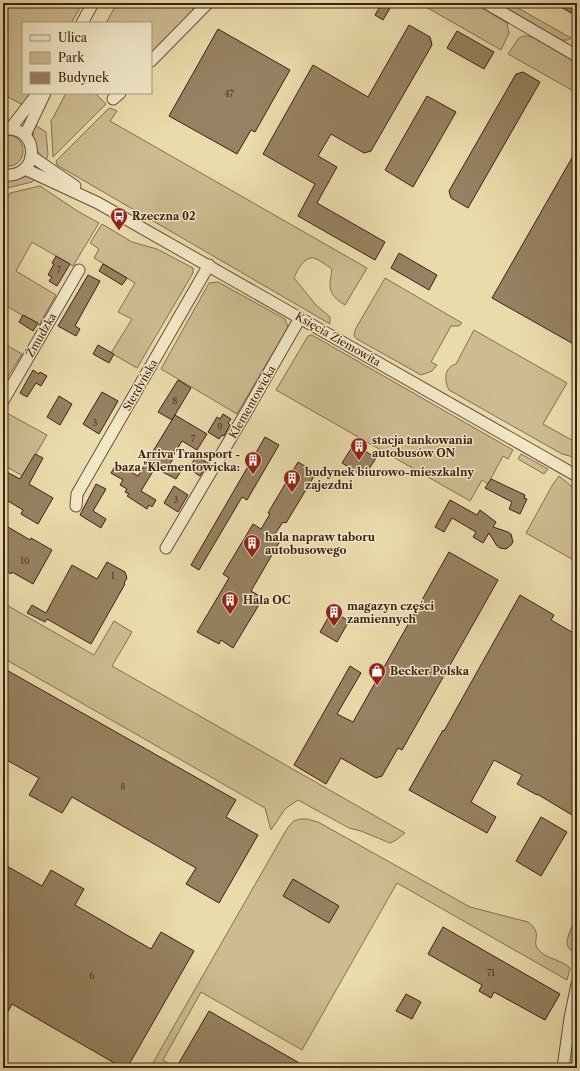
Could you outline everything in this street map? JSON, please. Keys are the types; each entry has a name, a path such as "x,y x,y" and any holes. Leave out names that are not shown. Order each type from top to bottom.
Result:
{"street":[{"path":"83,22 93,3"},
{"path":"152,60 208,3"},
{"path":"486,3 577,56"},
{"path":"6,129 37,94"},
{"path":"25,135 45,94"},
{"path":"3,175 11,176 25,169 31,156 31,146 25,135 18,131 6,129"},
{"name":"Księcia Ziemowita","path":"31,156 98,203"},
{"name":"Księcia Ziemowita","path":"25,169 98,203 577,476"},
{"name":"Sterdyńska","path":"76,506 77,494 209,265"},
{"name":"Żmudzka","path":"3,400 79,270"},
{"name":"Klementowicka","path":"166,548 300,318"},
{"path":"563,1068 577,985"}],"green space":[{"path":"3,3 83,3 72,22 22,22 22,94 29,94 23,105 8,97 3,99"},
{"path":"117,3 194,3 193,12 152,54 152,22 107,22"},
{"path":"419,3 474,3 507,23 509,33 501,50"},
{"path":"498,3 509,3 571,38 568,40 561,40"},
{"path":"523,36 534,38 577,63 577,93 508,54 518,39"},
{"path":"65,94 98,94 106,104 53,157 51,120"},
{"path":"110,108 117,111 110,121 367,268 345,305 332,294 330,281 332,269 314,258 305,261 299,268 294,278 316,305 330,317 330,324 57,165 56,161"},
{"path":"35,125 46,132 48,154 46,161 39,154 35,145 33,135"},
{"path":"3,136 11,136 17,139 23,150 22,157 12,166 3,166"},
{"path":"27,176 35,179 32,182 3,189 3,185 9,180"},
{"path":"40,186 79,212 99,223 73,266 32,242 16,271 56,295 39,325 3,304 3,205 10,193"},
{"path":"102,224 132,242 157,249 193,268 193,273 137,368 111,353 132,319 118,312 135,283 94,258 99,249 90,243"},
{"path":"385,278 462,323 459,326 451,326 431,362 437,365 432,371 421,375 354,336 355,330"},
{"path":"218,282 285,319 288,327 237,414 161,369 209,283"},
{"path":"474,330 567,383 543,424 577,443 577,458 562,454 449,390 446,383 447,371 456,364"},
{"path":"312,335 513,450 508,459 503,456 488,484 482,480 470,501 276,390 308,336"},
{"path":"3,343 22,354 3,384"},
{"path":"5,412 47,435 23,476 3,465 3,415"},
{"path":"521,454 548,469 544,474 518,459"},
{"path":"559,476 577,491 577,562 526,533"},
{"path":"3,603 94,655 114,621 132,632 112,666 405,833 390,843 361,831 349,828 298,800 285,809 271,830 265,808 3,658"},
{"path":"300,819 318,822 470,907 528,922 535,930 536,946 538,949 545,955 567,965 570,968 567,980 397,883 302,1050 201,992 163,1060 171,1065 169,1068 155,1068 151,1066 288,827 294,821"},
{"path":"577,916 577,952 568,947 567,942"}],"building":[{"path":"382,3 393,3 383,20 375,15"},
{"path":"554,3 577,3 571,13"},
{"path":"409,25 430,37 432,45 371,151 364,153 331,134 318,156 337,167 317,203 385,242 375,260 298,216 315,184 263,154 313,65 368,97"},
{"path":"218,29 290,70 255,132 251,130 237,154 169,116"},
{"path":"457,31 494,52 484,69 447,48"},
{"path":"523,72 540,82 468,208 451,198 449,191 516,74"},
{"path":"427,96 456,112 413,187 385,170"},
{"path":"577,149 577,346 492,298"},
{"path":"399,253 437,275 429,290 391,268"},
{"path":"56,256 70,264 57,286 49,281 52,277 48,275 54,264 52,263"},
{"path":"103,264 127,278 122,285 99,271"},
{"path":"88,275 100,281 75,326 80,329 76,336 58,326"},
{"path":"23,315 38,323 33,331 19,322"},
{"path":"98,345 114,354 109,363 93,354"},
{"path":"33,370 39,374 40,372 47,376 41,386 36,383 27,397 20,393"},
{"path":"178,380 191,388 172,420 158,412"},
{"path":"102,392 118,401 99,434 83,424"},
{"path":"59,396 72,404 60,425 47,417"},
{"path":"223,414 231,419 228,423 230,425 224,436 222,435 219,439 208,432 217,417 220,419"},
{"path":"175,415 207,434 197,450 182,441 170,464 181,471 176,479 155,468 141,491 156,500 152,507 149,505 147,509 127,496 129,494 125,492 127,489 120,485 123,480 111,473 117,463 138,476"},
{"path":"265,437 279,445 247,500 242,497 199,570 191,565"},
{"name":"stacja tankowania autobusów ON","path":"354,444 376,458 364,477 342,463"},
{"path":"35,454 43,458 29,484 53,498 38,524 21,514 23,510 3,498 3,470 20,479"},
{"path":"196,456 208,463 200,476 189,469"},
{"path":"298,462 316,473 286,523 283,522 273,537 280,541 251,591 263,598 233,648 221,640 219,644 197,632 229,578 223,574 253,524 261,529 270,514 268,513"},
{"path":"491,479 525,495 524,498 527,499 520,514 509,509 512,502 485,488"},
{"path":"96,484 106,489 93,511 106,519 101,528 80,515"},
{"path":"174,486 188,495 178,512 164,503"},
{"path":"450,500 477,515 480,510 496,522 493,527 511,534 513,542 511,545 506,549 500,548 497,546 489,533 483,543 473,537 476,532 452,518 444,532 435,527"},
{"path":"3,524 30,540 31,538 52,550 33,584 12,572 11,574 3,569"},
{"path":"449,552 498,580 402,750 398,748 382,776 376,778 341,758 326,784 294,765 350,666 361,673 337,714 353,722"},
{"path":"107,562 125,572 127,578 91,644 47,619 45,622 27,613 32,605 46,613 72,565 97,579"},
{"path":"520,595 554,615 551,620 577,635 577,818 517,784 522,775 494,760 471,802 496,817 487,833 409,790 443,730 444,731"},
{"name":"magazyn części zamiennych","path":"332,611 349,621 337,642 320,632"},
{"path":"3,668 236,800 226,817 258,835 219,903 186,884 196,868 72,797 62,813 29,795 39,778 3,758"},
{"path":"541,817 567,832 541,876 516,861"},
{"path":"3,864 42,886 51,870 84,889 75,905 151,949 161,932 194,951 127,1068 123,1068 12,1004 3,1021"},
{"path":"293,879 339,906 329,923 283,896"},
{"path":"443,927 560,994 545,1020 494,992 491,998 479,991 482,985 428,954"},
{"path":"406,994 421,1002 412,1019 396,1011"},
{"path":"209,1011 254,1037 308,1068 176,1068"}],"place":[{"name":"Rzeczna 02","path":"119,231"},
{"name":"stacja tankowania autobusów ON","path":"359,461"},
{"name":"Arriva Transport - baza \"Klementowicka:","path":"253,475"},
{"name":"budynek biurowo-mieszkalny zajezdni","path":"292,493"},
{"name":"hala napraw taboru autobusowego","path":"252,558"},
{"name":"Hala OC","path":"230,615"},
{"name":"magazyn części zamiennych","path":"334,627"},
{"name":"Becker Polska","path":"377,686"}]}
